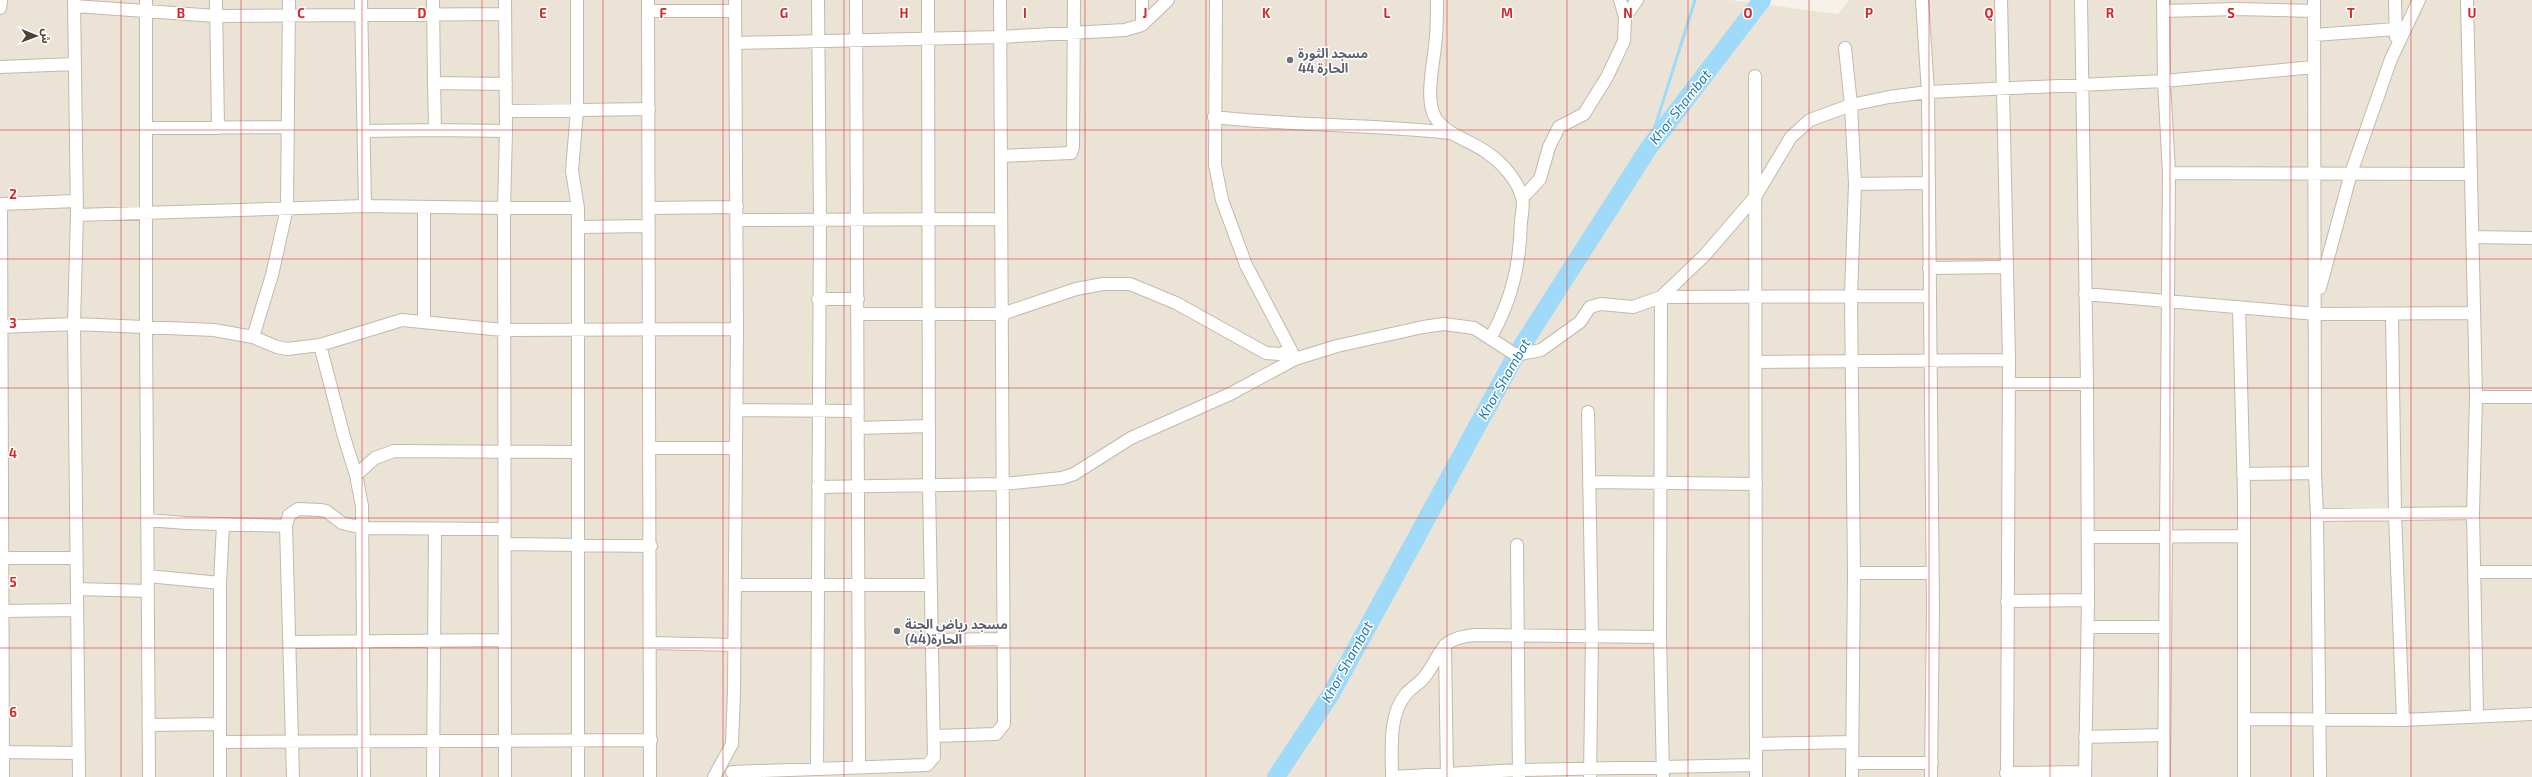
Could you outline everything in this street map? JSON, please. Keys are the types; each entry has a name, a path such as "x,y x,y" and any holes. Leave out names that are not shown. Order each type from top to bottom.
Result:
{"street":[{"path":"216,0 218,128"},
{"path":"253,337 272,275 287,208 289,0"},
{"path":"361,0 365,206"},
{"path":"433,0 435,130"},
{"path":"505,0 506,131 503,330 505,777"},
{"path":"577,0 577,110 572,171 578,208 578,777"},
{"path":"817,769 818,299 820,220 818,0"},
{"path":"856,0 859,767"},
{"path":"650,777 651,546 648,6 735,6 737,329 736,585 732,775 817,769 930,765 934,757 929,486 928,0"},
{"path":"934,736 996,734 1000,731 1004,724 1000,0"},
{"path":"1001,156 1071,153 1073,147 1075,34 1074,0"},
{"path":"1142,0 1142,25"},
{"path":"736,43 1000,38 1125,30 1142,25 1168,0"},
{"path":"1216,0 1214,117 1215,166 1232,230 1246,265 1293,355"},
{"path":"1437,0 1436,34 1430,102 1434,116 1451,133 1482,148 1499,161 1510,175 1522,198 1520,248 1512,294 1491,337"},
{"path":"1522,198 1540,179 1549,147 1559,127 1584,114 1597,96 1624,41 1625,17 1620,0"},
{"path":"1625,17 1636,0"},
{"path":"1922,0 1928,92 1928,296 1932,573 1931,777"},
{"path":"2001,0 2009,360 2006,775 2085,774 2088,536 2081,0"},
{"path":"2395,0 2397,48"},
{"path":"2316,309 2351,173 2397,48 2419,0"},
{"path":"2467,0 2476,397 2473,513 2477,715"},
{"path":"79,777 74,324 77,215 74,3 146,5 216,16 289,17 505,14"},
{"path":"2164,777 2169,172 2164,81 2163,6 2237,4 2314,6 2316,309 2315,474 2317,515 2320,777"},
{"path":"146,5 147,520 150,777"},
{"path":"2314,35 2396,29"},
{"path":"1845,48 1851,105 1855,184 1851,295 1854,573 1851,742 1852,777"},
{"path":"0,67 75,64"},
{"path":"1663,772 1660,637 1661,297 1704,256 1755,197 1791,137 1810,120 1851,105 1889,97 1928,92 2083,83 2164,81 2314,68"},
{"path":"1660,637 1518,636 1474,634 1457,637 1444,645 1422,682 1406,694 1399,705 1394,721 1392,777 1756,771 1755,76"},
{"path":"434,83 506,84"},
{"path":"506,111 649,109"},
{"path":"1214,117 1278,124 1368,125 1451,133"},
{"path":"147,128 288,127"},
{"path":"364,131 506,131"},
{"path":"2169,172 2471,174"},
{"path":"1855,184 1928,183"},
{"path":"2,777 0,558 1,204 76,201"},
{"path":"77,215 365,206 578,208"},
{"path":"424,207 424,321"},
{"path":"649,208 737,208"},
{"path":"737,220 1001,218"},
{"path":"578,228 649,226"},
{"path":"2473,238 2532,238"},
{"path":"1929,268 2007,267"},
{"path":"858,314 1002,314 1076,289 1103,284 1130,284 1176,303 1266,353 1293,355 1388,333 1444,324 1474,328 1491,337 1516,355 1541,350 1580,322 1590,307 1601,304 1633,307 1661,297 1851,295 1928,296"},
{"path":"2085,294 2239,307 2316,309 2392,315 2474,313"},
{"path":"818,299 858,299"},
{"path":"2239,307 2244,536 2244,777"},
{"path":"2392,315 2395,515 2403,720"},
{"path":"1,327 74,324 146,326 222,331 253,337 276,347 287,349 320,345 402,320 503,330 578,331 737,329"},
{"path":"320,345 344,437 356,475 362,506 364,777"},
{"path":"818,487 1003,484 1062,478 1074,474 1131,438 1230,394 1293,355"},
{"path":"1756,362 2009,360"},
{"path":"2009,384 2087,384"},
{"path":"2476,397 2532,397"},
{"path":"736,410 858,411"},
{"path":"1588,412 1592,636 1590,773"},
{"path":"858,428 929,426"},
{"path":"650,448 736,448"},
{"path":"356,475 375,458 394,451 578,452"},
{"path":"2243,474 2315,474"},
{"path":"1589,482 1756,484"},
{"path":"293,777 286,526 289,515 293,511 307,509 326,511 342,523 363,528 505,529"},
{"path":"2317,515 2473,513"},
{"path":"147,520 223,525 286,526"},
{"path":"220,777 220,583 223,525"},
{"path":"433,777 435,529"},
{"path":"2088,536 2244,536"},
{"path":"505,544 651,546"},
{"path":"1517,546 1519,774"},
{"path":"0,558 76,558"},
{"path":"2475,572 2532,572"},
{"path":"1854,573 1932,573"},
{"path":"148,576 220,583"},
{"path":"736,585 930,585"},
{"path":"77,590 148,591"},
{"path":"2007,600 2088,600"},
{"path":"1,611 77,610"},
{"path":"2088,627 2165,627"},
{"path":"290,642 363,639 505,640"},
{"path":"931,640 1003,639"},
{"path":"651,643 735,645"},
{"path":"1444,645 1447,775"},
{"path":"2244,719 2403,720 2477,715 2532,714"},
{"path":"149,725 220,724"},
{"path":"2085,737 2164,735"},
{"path":"220,742 364,739 651,740"},
{"path":"1756,744 1851,742"},
{"path":"714,777 732,744"},
{"path":"1,752 79,753"},
{"path":"1852,763 1932,763"}],"shaded area":[{"path":"0,0 1730,0 1838,14 1849,0 2532,0 2532,777 0,777"}],"waterway":[{"path":"1648,149 1695,0"},
{"name":"Khor Shambat","path":"1276,777 1331,694 1516,355 1648,149 1762,0"}],"place":[{"name":"مسجد الثورة الحارة 44","path":"1290,60"},
{"name":"مسجد رياض الجنة الحارة(44)","path":"897,631"}]}
